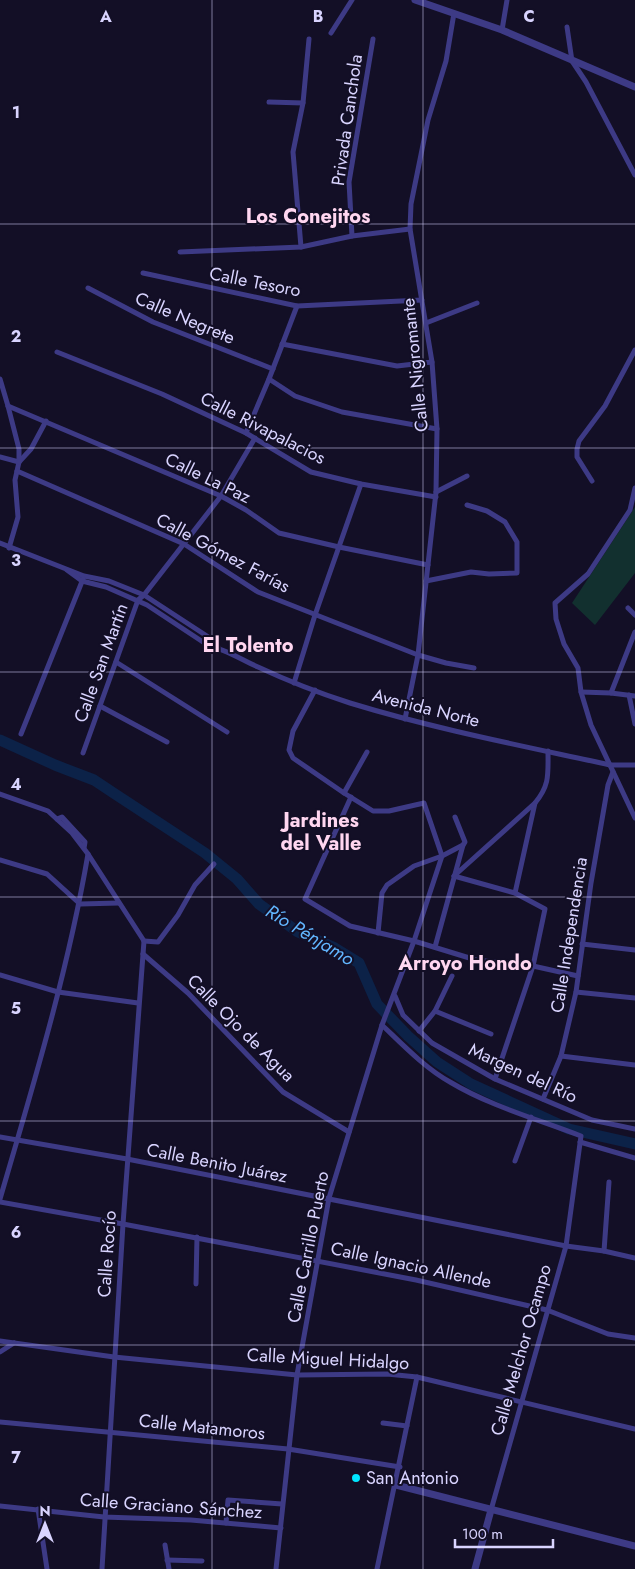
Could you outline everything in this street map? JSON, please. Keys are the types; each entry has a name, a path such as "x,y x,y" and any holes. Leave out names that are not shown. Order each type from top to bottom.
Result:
{"street":[{"path":"331,33 352,0"},
{"path":"415,0 502,30 635,87"},
{"path":"502,30 507,0"},
{"name":"Calle Nigromante","path":"405,719 418,655 436,495 436,429 432,362 410,229 411,204 428,120 446,61 454,13"},
{"path":"567,27 572,61 586,82 635,175"},
{"path":"301,247 293,152 303,103 309,38"},
{"name":"Privada Canchola","path":"352,236 349,182 373,38"},
{"path":"270,102 303,103"},
{"path":"180,252 301,247 352,236 410,229"},
{"name":"Calle Tesoro","path":"143,273 297,306 422,300"},
{"name":"Calle Negrete","path":"88,288 153,322 273,369"},
{"path":"426,322 478,303"},
{"path":"246,433 269,380 297,306"},
{"path":"282,344 397,366 432,362"},
{"path":"592,481 577,457 579,441 605,406 635,350"},
{"name":"Calle Rivapalacios","path":"56,352 162,394 246,433 311,472 361,484 436,495"},
{"path":"0,379 19,449 16,480 18,517 9,548"},
{"path":"269,380 295,396 342,412 436,429"},
{"name":"Calle La Paz","path":"8,406 220,496 278,533 428,565"},
{"path":"19,462 31,449 46,421"},
{"name":"Calle San Martín","path":"83,753 138,600 144,595 220,496 255,438"},
{"path":"0,457 19,462"},
{"name":"Calle Gómez Farías","path":"17,471 184,544 258,592 418,655 474,668"},
{"path":"436,495 467,476"},
{"path":"294,683 315,615 361,484"},
{"path":"635,488 630,510 588,574 555,603 556,619 564,644 578,668 581,692 591,725 635,818"},
{"path":"426,581 471,572 489,574 517,573 517,542 505,522 487,511 467,505"},
{"name":"Avenida Norte","path":"1,546 67,570 138,600 209,646 218,648 230,655 314,690 405,719 610,765 635,764"},
{"path":"21,734 83,578"},
{"name":"Avenida Norte","path":"83,578 109,581 144,595 213,640 218,648"},
{"path":"628,608 635,616"},
{"path":"611,693 635,632"},
{"path":"116,662 227,732"},
{"path":"314,690 292,731 289,750 293,758 373,811 390,811 424,803 442,856"},
{"path":"581,692 632,695 635,724"},
{"path":"100,706 167,742"},
{"path":"454,876 543,794 547,784 548,751"},
{"path":"344,793 367,752"},
{"name":"Calle Independencia","path":"543,1099 561,1056 576,992 608,785 613,772"},
{"path":"0,794 48,811 72,833 84,848 144,941 158,942 178,915 195,885 214,864"},
{"path":"351,797 305,899 350,926 414,941 476,960 533,966 578,976"},
{"path":"515,893 535,803"},
{"path":"435,947 464,843 455,817"},
{"path":"378,933 382,893 387,885 398,875 414,866 442,856 464,843"},
{"path":"0,1200 58,992 80,904 88,854"},
{"name":"Calle Carrillo Puerto","path":"276,1569 297,1375 329,1198 382,1025 395,996 442,856"},
{"path":"0,860 47,874 80,904 119,903"},
{"path":"454,876 515,893 545,908 533,966 495,1079"},
{"name":"Calle Rocío","path":"102,1569 114,1357 138,1003 144,941"},
{"path":"582,944 635,950"},
{"name":"Calle Ojo de Agua","path":"143,954 188,993 283,1092 349,1132"},
{"path":"0,975 58,992 138,1003"},
{"path":"419,1031 435,1011 452,976"},
{"path":"576,992 635,998"},
{"name":"Margen del Río","path":"395,996 403,1015 432,1042 495,1079 592,1120 635,1129"},
{"path":"435,1011 491,1034"},
{"path":"382,1025 414,1055 449,1082 581,1139 635,1158"},
{"path":"561,1056 635,1065"},
{"path":"515,1161 531,1117"},
{"name":"Calle Benito Juárez","path":"0,1137 128,1159 635,1258"},
{"name":"Calle Melchor Ocampo","path":"476,1569 566,1246 581,1139"},
{"path":"604,1251 609,1182"},
{"name":"Calle Ignacio Allende","path":"0,1200 318,1260 483,1294 547,1310 608,1334 635,1338"},
{"path":"196,1284 197,1237"},
{"name":"Calle Miguel Hidalgo","path":"0,1341 114,1357 297,1375 387,1374 417,1377 635,1429"},
{"path":"0,1352 15,1343"},
{"path":"377,1569 400,1467 417,1377"},
{"name":"Calle Matamoros","path":"0,1422 288,1450 400,1467"},
{"path":"383,1423 407,1426"},
{"path":"396,1485 635,1546"},
{"path":"226,1523 228,1500 282,1504"},
{"name":"Calle Graciano Sánchez","path":"0,1506 104,1517 191,1520 281,1528"},
{"path":"38,1509 47,1569"},
{"path":"165,1545 169,1569"},
{"path":"168,1560 202,1561"}],"green space":[{"path":"635,507 635,573 595,625 572,603"}],"waterway":[{"name":"Río Pénjamo","path":"0,740 94,780 205,853 237,879 259,904 298,932 333,947 359,963 377,1004 437,1062 471,1084 569,1129 635,1144"}],"place":[{"name":"San Antonio","path":"356,1478"}],"district":[{"name":"Los Conejitos","path":"308,216"},
{"name":"El Tolento","path":"248,645"},
{"name":"Jardines del Valle","path":"321,832"},
{"name":"Arroyo Hondo","path":"465,963"}]}
